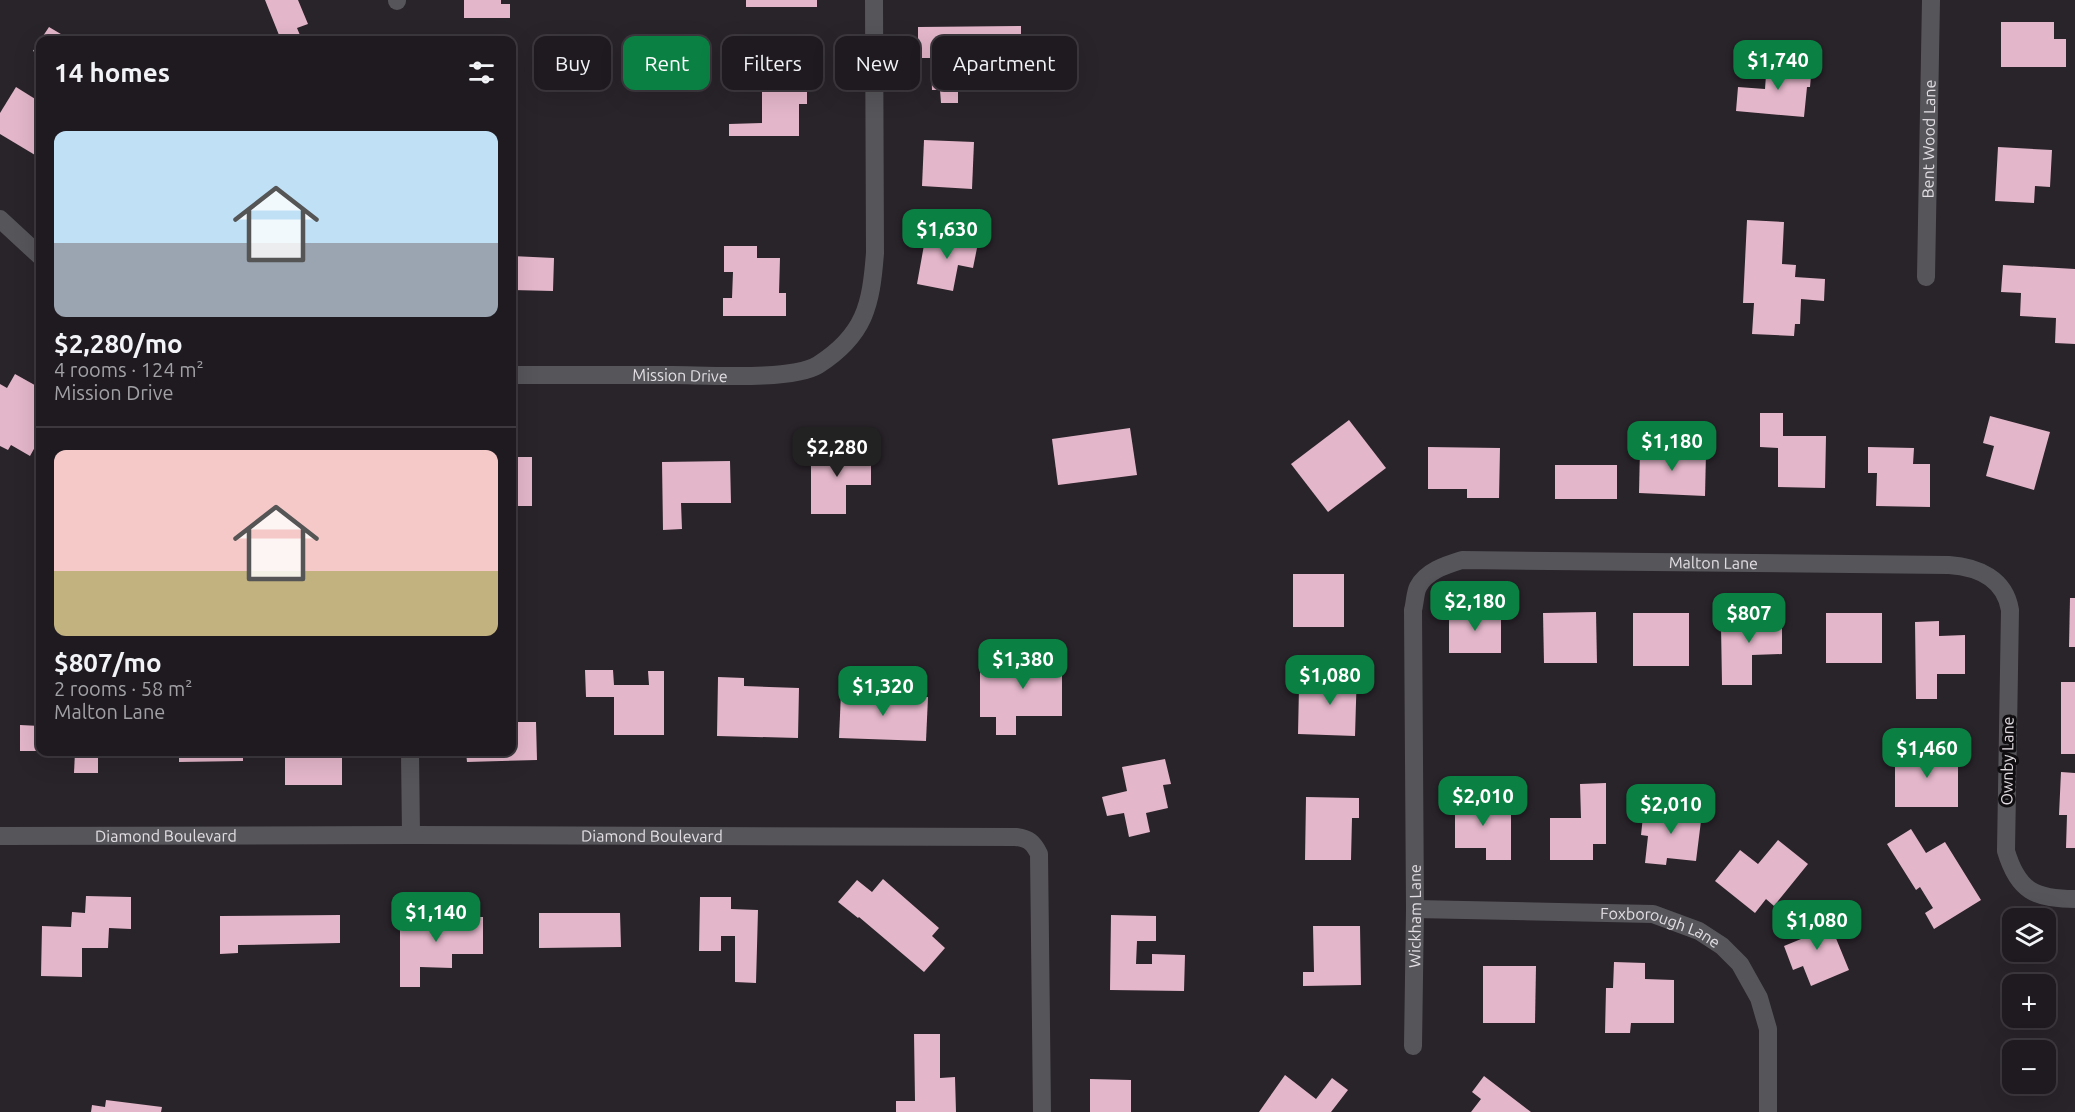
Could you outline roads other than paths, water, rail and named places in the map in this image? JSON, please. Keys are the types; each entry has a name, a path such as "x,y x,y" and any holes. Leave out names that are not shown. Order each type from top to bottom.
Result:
{"street":[{"name":"Mission Drive","path":"516,375 751,376 795,373 816,366 842,347 856,332 865,314 873,286 875,253 874,0"},
{"name":"Bent Wood Lane","path":"1926,277 1931,0"},
{"path":"0,219 36,252"},
{"name":"Malton Lane","path":"1430,574 1462,560 1937,565 1972,568 1995,580"},
{"name":"Wickham Lane","path":"1413,1046 1415,909 1413,610 1418,587 1430,574"},
{"name":"Ownby Lane","path":"1995,580 2008,598 2010,610 2006,851 2011,868 2019,882 2032,892 2046,898 2075,899"},
{"path":"411,756 411,835"},
{"name":"Diamond Boulevard","path":"0,836 411,835 1004,837 1028,839 1034,844 1039,854 1042,1112"},
{"name":"Foxborough Lane","path":"1415,909 1653,914 1699,931 1722,946 1740,963 1759,998 1768,1029 1768,1112"}]}
